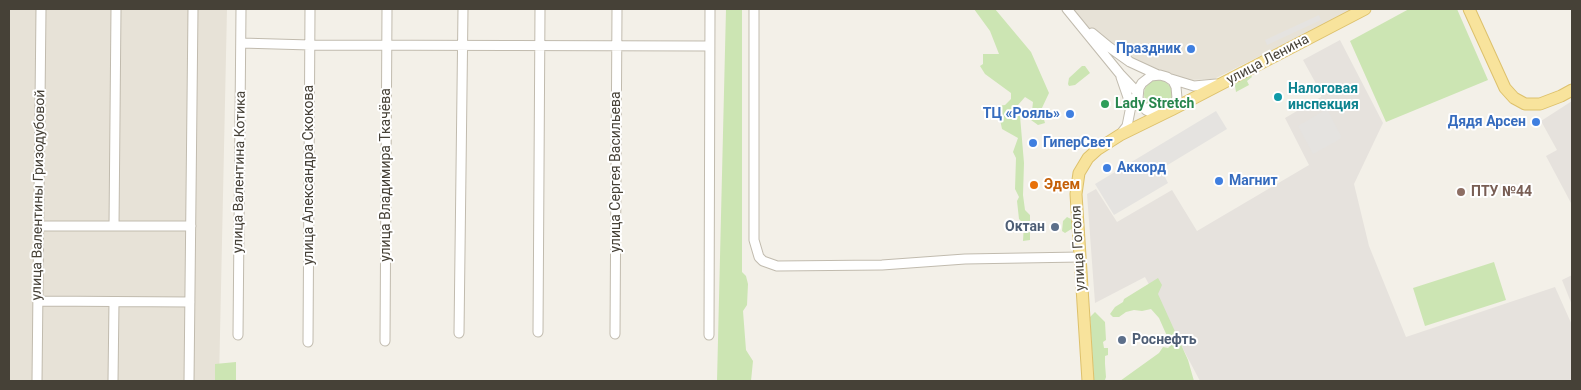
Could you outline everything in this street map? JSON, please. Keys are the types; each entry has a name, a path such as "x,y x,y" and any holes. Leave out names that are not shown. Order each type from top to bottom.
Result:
{"main road":[{"name":"улица Ленина","path":"1167,112 1365,9"},
{"path":"1469,9 1504,88 1514,98 1526,104 1540,104 1572,90"},
{"name":"улица Гоголя","path":"1088,381 1076,194 1079,173 1093,153 1120,135 1167,112"}],"street":[{"name":"улица Валентины Гризодубовой","path":"37,381 42,9"},
{"path":"114,226 116,9"},
{"path":"189,381 193,9"},
{"name":"улица Валентина Котика","path":"238,334 241,9"},
{"name":"улица Александра Скокова","path":"308,342 310,9"},
{"name":"улица Владимира Ткачёва","path":"385,341 387,9"},
{"path":"459,333 463,9"},
{"path":"538,332 540,9"},
{"name":"улица Сергея Васильева","path":"615,334 617,9"},
{"path":"708,335 710,9"},
{"path":"754,9 754,240 758,257 763,261 777,266 882,265 965,259 1080,256"},
{"path":"1067,9 1138,93 1140,103 1146,110 1152,113 1167,112 1176,101 1178,93 1171,79"},
{"path":"1074,17 1130,62 1156,74 1194,86 1224,83"},
{"path":"241,43 310,45 539,44 709,46"},
{"path":"1120,74 1131,106"},
{"path":"1120,135 1127,126 1131,106 1142,83 1146,78 1156,74"},
{"path":"39,226 191,226"},
{"path":"38,301 190,302"},
{"path":"113,381 114,302"}],"shaded area":[{"path":"9,9 227,9 219,381 9,381"},
{"path":"1071,9 1355,9 1214,79 1190,80 1175,77 1137,62 1089,28"},
{"path":"1319,15 1321,20 1267,45 1265,40"},
{"path":"1340,40 1383,123 1354,184 1369,246 1406,337 1555,287 1572,325 1572,381 1200,381 1145,277 1095,303 1087,194 1096,189 1117,222 1172,190 1197,231 1309,165 1285,118 1321,97 1320,91 1303,60"},
{"path":"1572,101 1572,205 1546,156 1557,150 1541,121"},
{"path":"1327,109 1341,136 1340,139 1313,154 1298,126"},
{"name":"Магнит","path":"1216,111 1227,129 1161,169 1168,183 1114,215 1095,184"},
{"path":"1572,275 1572,305 1562,280"}],"green space":[{"path":"726,9 742,9 742,272 746,276 748,284 747,305 743,311 746,350 753,361 751,381 717,381"},
{"path":"974,9 995,9 1031,52 1049,93 1041,110 1045,123 1038,125 1031,120 1033,102 1025,97 1018,105 1024,163 1023,195 1025,210 1030,215 1030,240 1023,241 1024,224 1019,219 1017,201 1019,197 1015,189 1016,158 1013,152 1018,138 1002,129 997,106 1005,105 1011,99 1011,93 985,74 980,66 983,64 983,54 999,54 990,31"},
{"path":"1409,9 1457,9 1488,80 1386,122 1350,41"},
{"path":"1082,66 1085,66 1090,73 1075,85 1069,86 1069,78"},
{"path":"1250,74 1252,77 1247,81 1249,85 1236,92 1236,82"},
{"path":"1158,80 1168,84 1172,94 1168,104 1158,108 1148,104 1144,94 1148,84"},
{"path":"1067,217 1073,220 1073,228 1065,233 1062,231 1063,221"},
{"path":"1494,262 1506,300 1425,326 1413,288"},
{"path":"1158,278 1162,285 1158,294 1188,360 1194,381 1120,381 1159,353 1163,347 1168,348 1171,345 1159,318 1151,309 1126,312 1119,317 1113,317 1110,314 1124,299"},
{"path":"1095,312 1105,322 1106,340 1103,342 1104,348 1108,348 1108,355 1105,356 1106,377 1105,380 1100,381 1094,381 1090,317"},
{"path":"236,362 236,381 215,381 215,364"}],"place":[{"name":"Праздник","path":"1191,49"},
{"name":"Налоговая инспекция","path":"1278,97"},
{"name":"Lady Stretch","path":"1105,104"},
{"name":"ТЦ «Рояль»","path":"1070,114"},
{"name":"Дядя Арсен","path":"1536,122"},
{"name":"ГиперСвет","path":"1033,143"},
{"name":"Аккорд","path":"1107,168"},
{"name":"Магнит","path":"1219,181"},
{"name":"Эдем","path":"1034,185"},
{"name":"ПТУ №44","path":"1461,192"},
{"name":"Октан","path":"1055,227"},
{"name":"Роснефть","path":"1122,340"}]}
